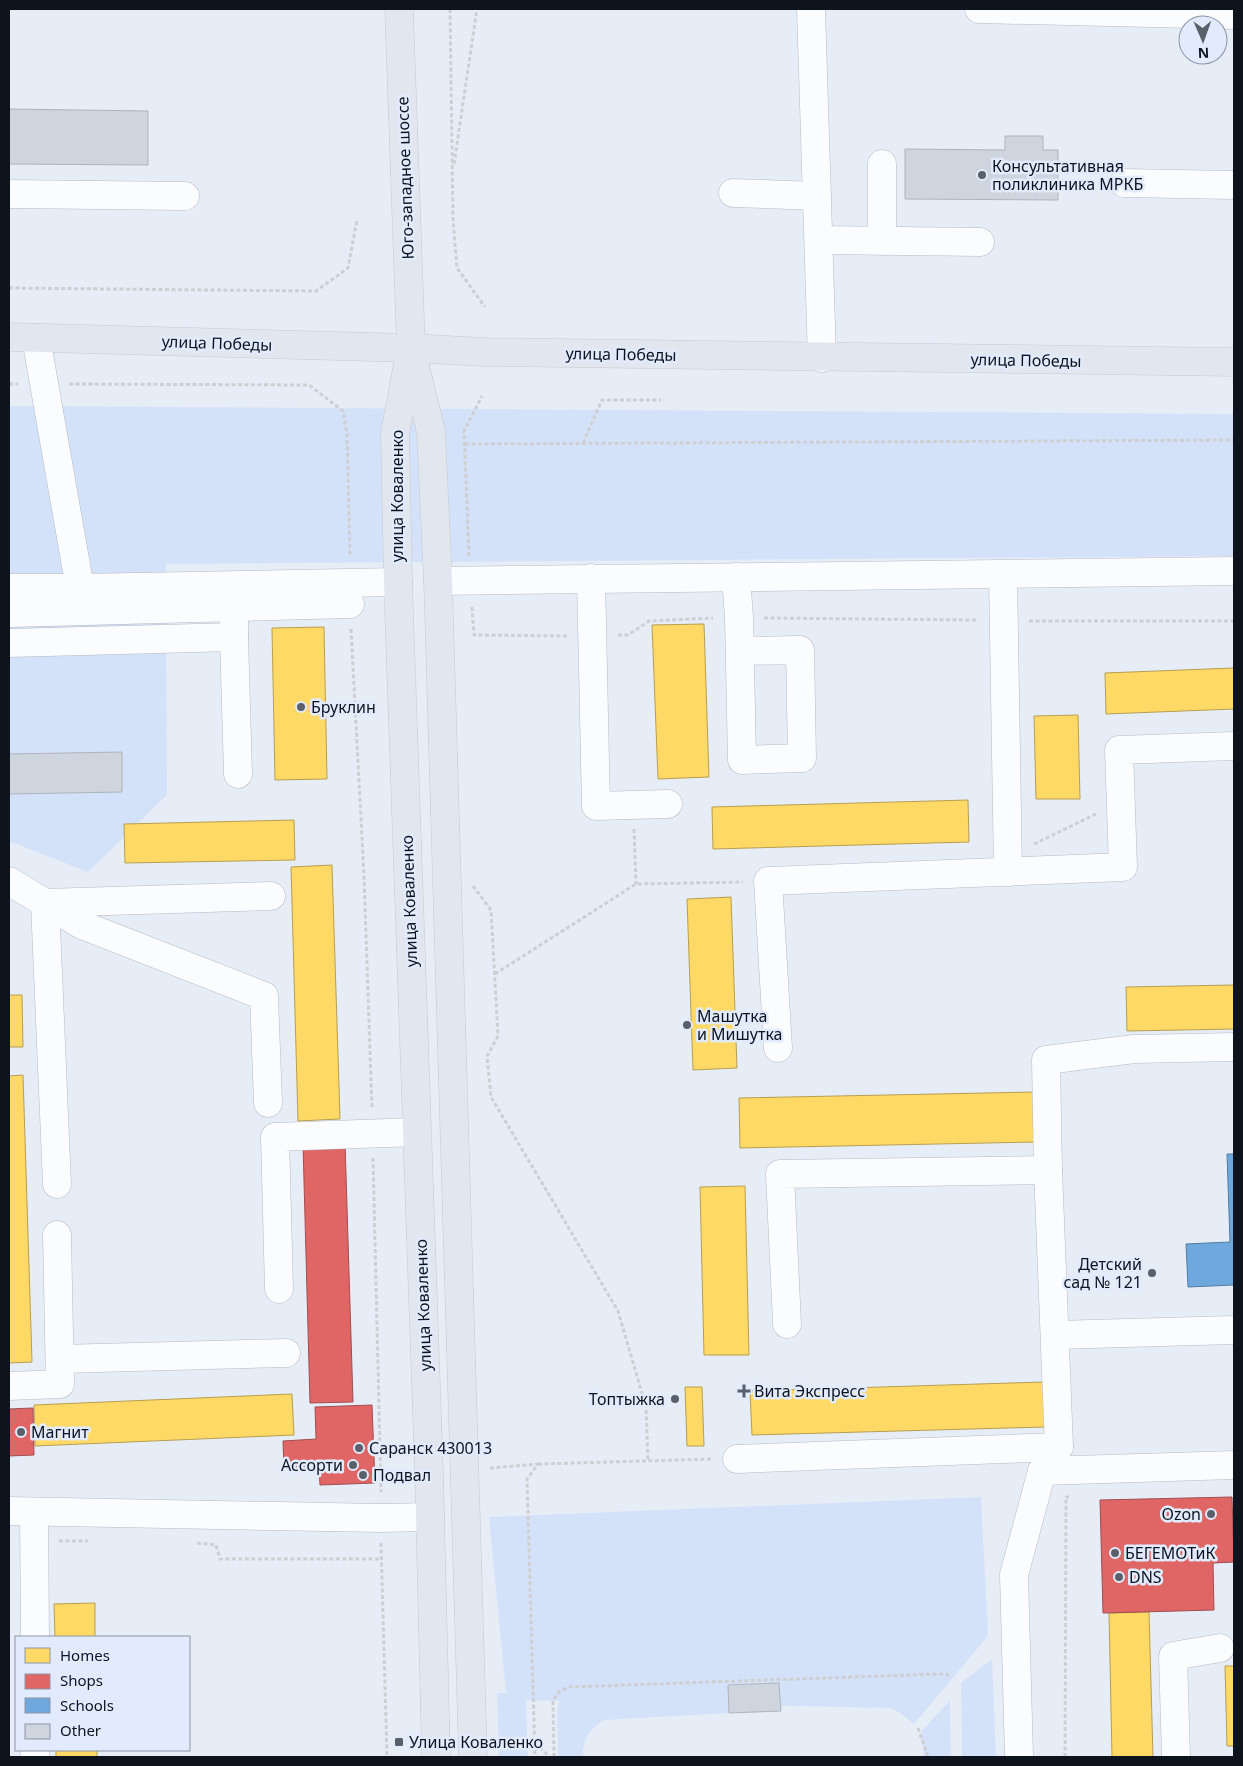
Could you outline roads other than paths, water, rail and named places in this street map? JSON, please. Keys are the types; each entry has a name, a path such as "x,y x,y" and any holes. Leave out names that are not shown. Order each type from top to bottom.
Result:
{"main road":[{"name":"Юго-западное шоссе","path":"399,9 411,348"},
{"name":"улица Победы","path":"9,337 411,348 484,352 1234,362"},
{"name":"улица Коваленко","path":"411,348 431,432 438,581 473,1757"},
{"name":"улица Коваленко","path":"411,348 395,433 398,582 429,1472 436,1757"},
{"path":"398,582 438,581"},
{"path":"430,1517 466,1515"}],"street":[{"path":"811,9 822,358"},
{"path":"979,9 1234,15"},
{"path":"882,164 882,241"},
{"path":"1124,184 1234,185"},
{"path":"733,193 817,196"},
{"path":"9,194 185,196"},
{"path":"819,240 980,242"},
{"path":"36,338 80,588"},
{"path":"438,581 1234,571"},
{"path":"1002,575 1008,864"},
{"path":"736,577 740,651"},
{"path":"591,578 596,806 668,804"},
{"path":"9,613 234,596 350,593 398,582"},
{"path":"9,588 80,588 234,596"},
{"path":"234,596 238,774"},
{"path":"9,643 234,637"},
{"path":"778,1048 768,881 1008,864 1122,867 1119,750 1234,746"},
{"path":"9,881 82,925 264,996 268,1104"},
{"path":"44,903 271,896"},
{"path":"44,903 57,1184"},
{"path":"1019,1757 1014,1575 1042,1471 1059,1447 1048,1170 1046,1060 1134,1050 1234,1047"},
{"path":"279,1289 275,1137 416,1132"},
{"path":"787,1324 780,1174 1048,1170"},
{"path":"9,1386 60,1384 57,1235"},
{"path":"1055,1334 1234,1330"},
{"path":"60,1359 286,1353"},
{"path":"736,1459 1059,1447"},
{"path":"1042,1471 1234,1465"},
{"path":"35,1636 21,1512 380,1518 430,1517"},
{"path":"1176,1757 1173,1656 1220,1648"}],"place":[{"name":"Консультативная поликлиника МРКБ","path":"982,175"},
{"name":"Бруклин","path":"301,707"},
{"name":"Машутка и Мишутка","path":"687,1025"},
{"name":"Детский сад № 121","path":"1152,1273"},
{"name":"Вита Экспресс","path":"744,1391"},
{"name":"Топтыжка","path":"675,1399"},
{"name":"Магнит","path":"21,1432"},
{"name":"Саранск 430013","path":"359,1448"},
{"name":"Ассорти","path":"353,1465"},
{"name":"Подвал","path":"363,1475"},
{"name":"Ozon","path":"1211,1514"},
{"name":"БЕГЕМОТиК","path":"1115,1553"},
{"name":"DNS","path":"1119,1577"},
{"name":"Улица Коваленко","path":"399,1742"}]}
